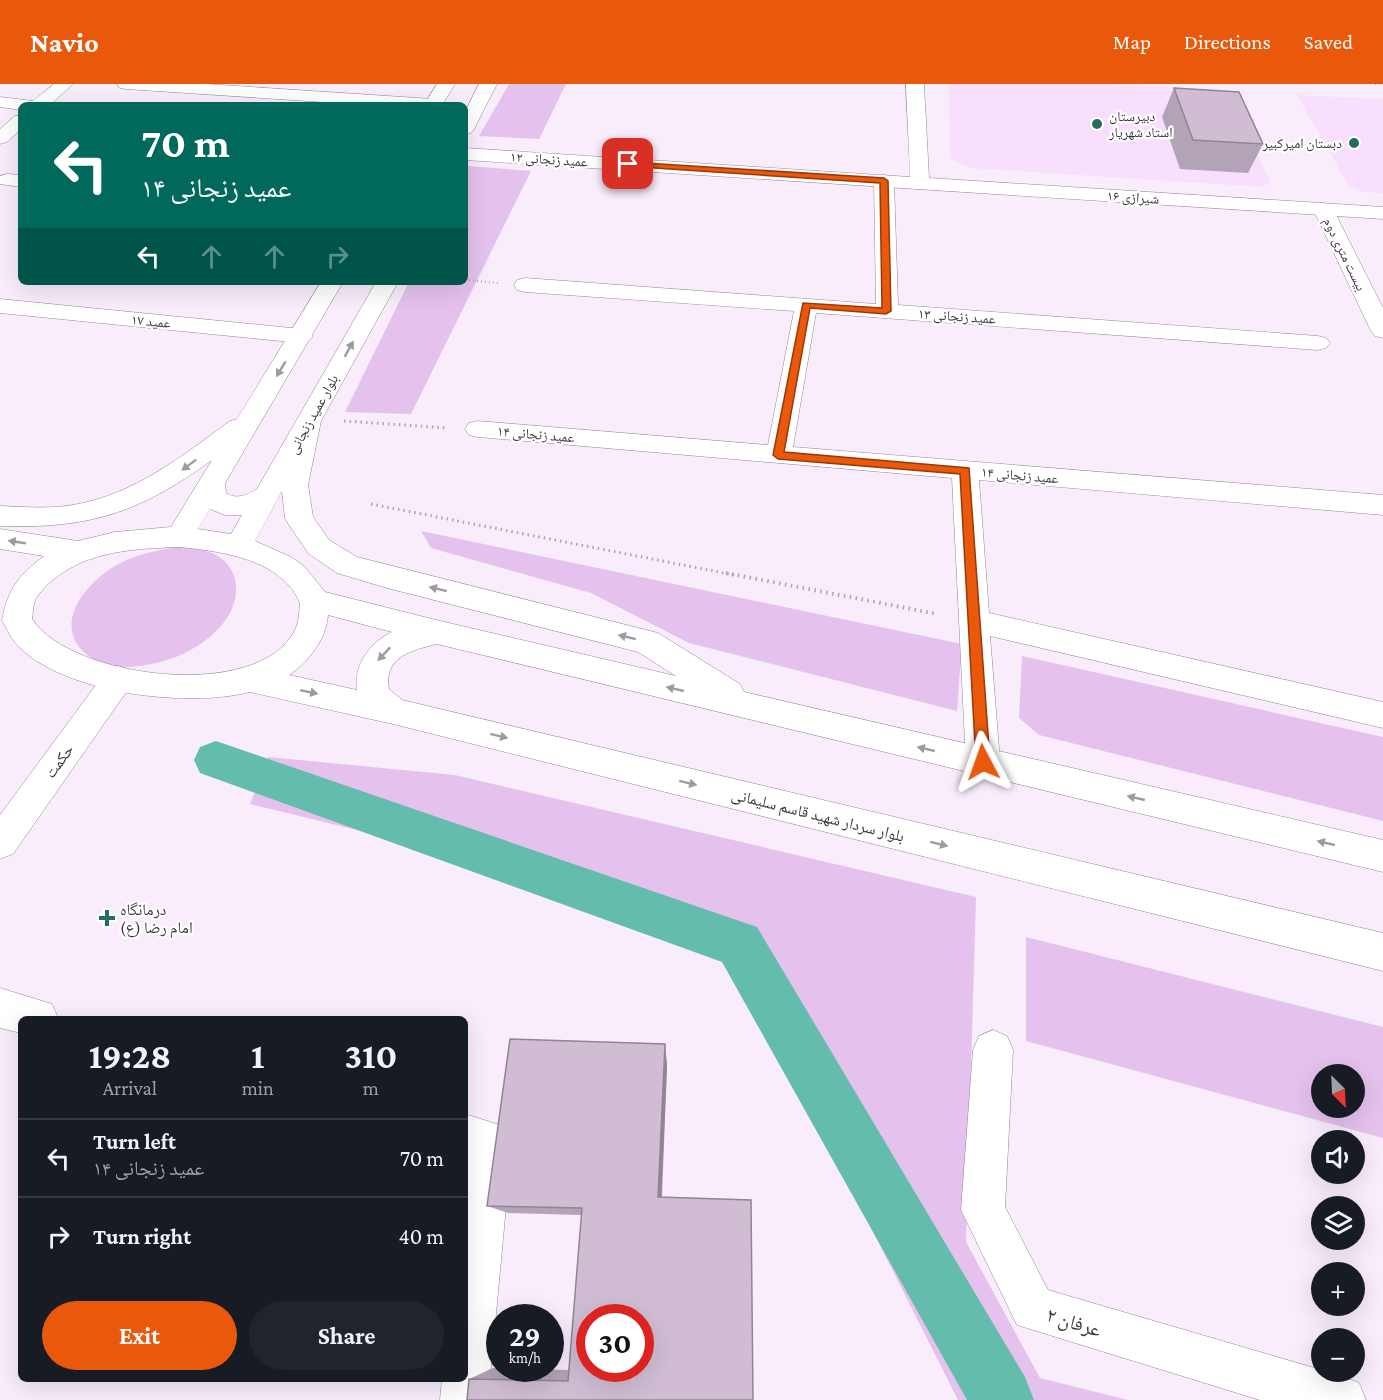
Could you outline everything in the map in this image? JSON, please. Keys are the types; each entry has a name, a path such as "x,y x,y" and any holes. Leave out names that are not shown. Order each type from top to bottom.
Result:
{"street":[{"path":"43,102 64,84"},
{"path":"126,84 402,102"},
{"path":"434,102 446,84"},
{"path":"468,123 488,84"},
{"path":"915,84 920,183"},
{"path":"0,102 18,104"},
{"path":"0,138 18,123"},
{"name":"عمید زنجانی ۱۲","path":"468,154 884,181"},
{"path":"884,181 886,311"},
{"name":"شیرازی ۱۶","path":"884,181 1383,213"},
{"name":"بیست متری دوم","path":"1323,209 1383,331"},
{"path":"179,537 330,285"},
{"name":"بلوار عمید زنجانی","path":"238,546 385,285"},
{"name":"عمید زنجانی ۱۳","path":"525,285 1318,343"},
{"path":"778,455 806,305"},
{"name":"عمید ۱۷","path":"0,306 301,336"},
{"path":"0,516 51,519 96,512 140,496 177,474 253,416"},
{"path":"309,419 295,485 298,518 319,547 347,565 387,577 647,642 750,707"},
{"name":"عمید زنجانی ۱۴","path":"478,429 1383,506"},
{"path":"965,470 983,762"},
{"path":"212,484 212,497 223,505 242,506 269,494"},
{"path":"179,537 238,546 282,566 300,579 314,600 312,629 289,658 252,680 216,686 182,686 118,679 84,669 54,655 30,638 9,617 22,594 44,570 76,551 99,544 140,538 179,537"},
{"path":"0,539 76,551"},
{"path":"314,600 436,633 1383,856"},
{"path":"974,621 1383,715"},
{"path":"393,711 377,698 371,681 376,662 391,645 412,635 436,633"},
{"name":"حکمت","path":"0,843 118,679"},
{"name":"بلوار سردار شهید قاسم سلیمانی","path":"252,680 393,711 1383,952"},
{"path":"0,1008 30,1016"},
{"name":"عرفان ۲","path":"993,1050 982,1210 1033,1309 1342,1400"},
{"path":"468,1325 478,1139"},
{"path":"464,1400 465,1382"}],"path":[{"path":"1375,84 1383,84"},
{"path":"309,419 478,429"},
{"path":"371,504 974,621"}],"shaded area":[{"path":"509,84 566,84 539,139 479,136"},
{"name":"دبیرستان استاد شهریار","path":"949,84 1111,84 1230,91 1270,182 1263,187 969,168 950,158"},
{"name":"دبستان امیرکبیر","path":"1297,95 1383,99 1383,193 1364,192 1349,186"},
{"path":"468,166 531,171 411,414 345,412 408,285 468,285"},
{"path":"421,531 962,644 957,711 689,643 591,593 431,548"},
{"path":"178,547 212,553 229,566 234,575 236,593 234,602 220,627 189,651 152,664 114,666 93,659 84,652 77,644 72,623 76,606 90,587 110,569 129,559"},
{"path":"1022,656 1383,737 1383,821 1039,735 1019,718"},
{"path":"268,757 455,775 976,897 966,1242 1040,1378 1128,1400 958,1400 714,917 250,804"},
{"path":"1026,937 1383,1027 1383,1138 1365,1133 1365,1130 1354,1130 1026,1041"}],"building":[{"path":"1174,88 1239,92 1263,144 1193,140"},
{"path":"510,1039 665,1044 658,1197 751,1200 753,1400 467,1400 469,1379 486,1379 486,1382 568,1381 582,1208 487,1206"}],"waterway":[{"path":"216,760 739,944 1002,1400"}],"place":[{"name":"دبیرستان استاد شهریار","path":"1097,124"},
{"name":"دبستان امیرکبیر","path":"1354,143"},
{"name":"درمانگاه امام رضا (ع)","path":"107,918"}],"route":[{"path":"628,164 884,181 886,311 806,305 778,455 965,470 983,762"}]}
